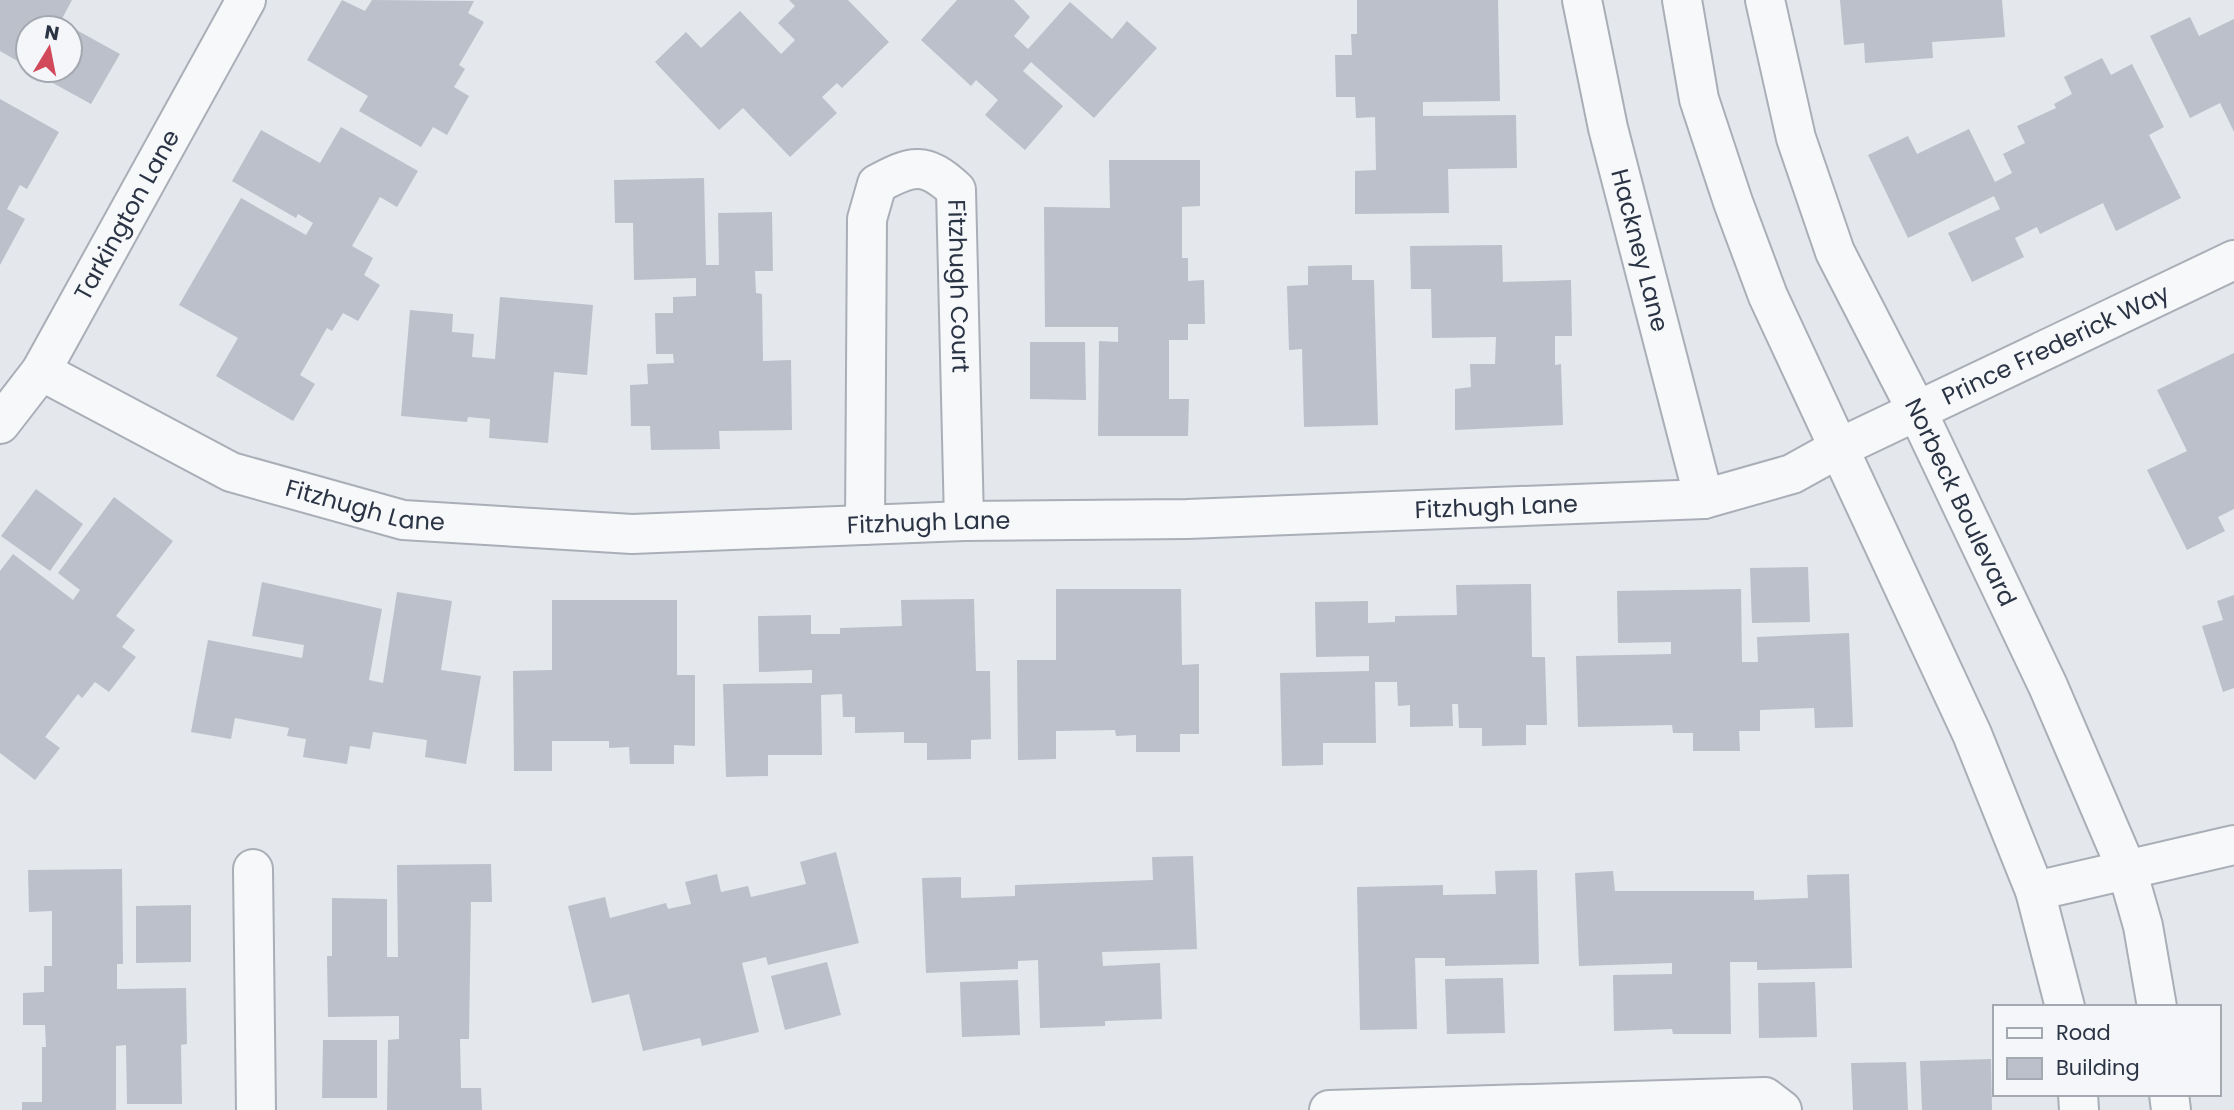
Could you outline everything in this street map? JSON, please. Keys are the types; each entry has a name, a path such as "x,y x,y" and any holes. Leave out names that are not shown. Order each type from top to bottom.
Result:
{"street":[{"name":"Tarkington Lane","path":"0,424 41,371 246,0"},
{"name":"Hackney Lane","path":"1582,0 1608,128 1704,499"},
{"path":"1682,0 1699,99 1732,202 1768,296 1972,734 2035,891 2064,1005"},
{"name":"Norbeck Boulevard","path":"1765,0 1796,138 1835,252 1917,411 2048,686 2127,870 2143,926 2157,1005"},
{"name":"Fitzhugh Court","path":"865,524 867,219 877,184 905,169 936,172 956,190 964,521"},
{"name":"Prince Frederick Way","path":"1839,448 2234,260"},
{"name":"Fitzhugh Lane","path":"41,371 231,472 403,520 632,534 964,521 1186,519 1704,499 1792,474 1839,448"},
{"path":"2035,891 2234,845"},
{"path":"253,869 256,1110"},
{"path":"1329,1110 1589,1106 1765,1097 1782,1110"}],"building":[{"path":"0,0 72,0 64,14 14,14 14,59 0,51"},
{"path":"342,0 365,11 372,0 474,1 468,13 484,22 459,65 465,69 454,87 469,96 447,135 433,127 421,147 359,111 368,96 307,60"},
{"path":"789,0 848,0 889,42 842,88 837,83 822,97 837,113 790,157 743,108 719,130 655,62 686,32 701,48 740,11 781,54 795,40 778,23 795,6"},
{"path":"957,0 1014,0 1030,17 1014,36 1028,49 1070,2 1112,39 1127,21 1157,48 1094,118 1031,62 1023,71 1063,106 1025,150 985,115 998,100 976,80 971,86 921,40"},
{"path":"1357,0 1498,0 1500,101 1423,102 1423,116 1516,115 1517,168 1448,169 1449,213 1355,214 1355,171 1376,170 1375,117 1356,118 1355,97 1336,97 1335,55 1352,55 1351,34 1357,34"},
{"path":"1840,0 2002,0 2005,37 1932,42 1933,58 1865,63 1864,43 1844,45"},
{"path":"2190,17 2199,36 2234,19 2234,132 2220,103 2190,118 2150,36"},
{"path":"84,34 120,54 91,104 55,84 84,84"},
{"path":"2102,58 2111,75 2132,64 2164,127 2149,135 2181,198 2116,231 2103,203 2040,234 2037,227 2015,238 2024,257 1972,282 1948,233 2000,209 1994,196 1908,238 1868,155 1908,136 1917,154 1969,129 1995,182 2012,173 2003,154 2025,143 2017,126 2056,108 2054,104 2072,94 2064,77"},
{"path":"0,99 59,132 27,189 20,185 7,209 25,219 0,265"},
{"path":"341,127 418,171 397,207 380,197 352,246 373,258 364,275 380,285 358,321 343,313 332,331 327,328 300,375 315,384 293,421 216,376 238,338 179,305 241,198 306,235 313,223 298,214 296,218 232,181 261,130 320,163"},
{"path":"1109,160 1200,160 1200,206 1182,207 1182,258 1188,258 1188,281 1204,280 1205,324 1188,324 1188,340 1169,340 1169,399 1189,399 1188,436 1098,436 1099,341 1118,342 1118,327 1045,327 1044,207 1110,208"},
{"path":"704,178 706,265 719,265 718,213 772,212 773,271 755,271 756,293 762,294 763,361 791,360 792,430 719,431 720,449 651,450 650,426 631,426 630,385 648,384 647,364 674,363 673,354 656,354 655,313 673,313 673,297 696,296 696,278 634,280 633,223 615,223 614,180"},
{"path":"1502,245 1503,282 1571,280 1572,336 1555,336 1555,365 1561,364 1563,425 1455,430 1455,389 1471,387 1470,364 1495,364 1496,337 1432,338 1431,289 1411,289 1410,246"},
{"path":"1352,265 1352,280 1374,280 1378,425 1304,427 1302,349 1289,350 1287,286 1308,285 1308,266"},
{"path":"500,297 593,305 587,375 554,372 548,443 489,438 490,419 468,417 467,422 401,416 410,310 453,314 452,332 474,334 472,357 495,359"},
{"path":"1030,342 1085,342 1086,400 1030,399"},
{"path":"2234,353 2234,509 2218,517 2225,531 2187,550 2147,470 2187,451 2157,390"},
{"path":"36,489 83,524 50,571 1,536"},
{"path":"114,497 173,541 116,616 135,630 122,647 136,657 109,692 95,682 82,698 78,694 45,737 60,748 35,780 0,753 0,571 13,554 73,600 80,590 58,573"},
{"path":"1808,567 1810,622 1752,623 1750,568"},
{"path":"262,582 382,609 369,680 383,683 397,592 452,601 441,670 481,676 466,764 425,757 427,740 373,732 370,749 350,746 347,764 303,757 306,739 287,736 289,728 235,718 231,739 191,732 208,640 302,658 304,645 252,636"},
{"path":"1531,584 1532,657 1545,657 1547,725 1526,725 1526,745 1482,746 1482,728 1459,728 1458,704 1452,704 1453,726 1410,727 1410,705 1398,706 1397,682 1375,682 1376,743 1323,743 1323,765 1282,766 1280,673 1369,671 1369,656 1316,657 1315,602 1368,601 1368,623 1395,622 1395,616 1457,615 1456,585"},
{"path":"1056,589 1181,589 1182,665 1199,664 1199,734 1180,734 1180,752 1136,752 1136,735 1116,736 1115,730 1056,731 1056,759 1018,760 1017,660 1056,660"},
{"path":"1741,589 1742,662 1758,662 1757,637 1849,633 1853,727 1815,728 1814,708 1760,710 1760,731 1739,731 1740,751 1693,751 1693,733 1673,733 1672,725 1578,727 1576,656 1671,654 1671,642 1618,643 1617,591"},
{"path":"2234,595 2234,688 2223,692 2202,626 2223,620 2217,601"},
{"path":"974,599 976,671 990,671 991,739 971,740 971,759 927,760 927,743 904,743 904,732 855,733 855,717 843,717 842,694 821,695 822,755 768,755 768,776 726,777 723,684 812,683 812,670 759,672 758,616 811,615 811,634 840,634 840,628 902,626 901,600"},
{"path":"552,600 677,600 677,675 695,675 695,746 674,745 674,764 630,764 629,747 609,748 609,741 552,741 552,771 514,771 513,671 552,670"},
{"path":"836,852 859,943 768,965 766,957 742,963 759,1032 702,1046 700,1038 643,1051 629,994 592,1003 568,906 605,897 610,918 666,903 668,909 691,904 685,882 717,874 721,892 748,886 751,897 806,884 800,862"},
{"path":"1193,856 1197,949 1102,952 1103,966 1160,963 1162,1019 1105,1021 1105,1026 1040,1028 1038,960 1018,961 1018,969 926,973 922,878 961,877 961,898 1015,896 1015,885 1153,880 1152,857"},
{"path":"491,864 492,902 471,902 469,1039 460,1039 461,1088 481,1088 482,1110 387,1110 388,1040 399,1039 399,1016 328,1017 327,956 332,956 332,898 387,899 387,957 398,957 397,865"},
{"path":"122,869 123,964 117,964 117,989 186,988 187,1044 181,1045 182,1104 127,1104 126,1045 116,1046 116,1110 22,1110 22,1102 42,1102 42,1047 46,1047 45,1025 23,1025 23,993 44,992 44,966 52,966 52,911 29,912 28,870"},
{"path":"1537,870 1539,964 1445,966 1445,958 1415,958 1417,1029 1360,1030 1357,887 1443,885 1443,895 1496,894 1495,871"},
{"path":"1613,871 1615,891 1754,891 1754,900 1808,898 1807,875 1849,874 1852,968 1757,970 1757,962 1730,962 1731,1034 1673,1034 1672,1029 1614,1031 1613,975 1672,974 1672,963 1579,966 1575,873"},
{"path":"191,905 191,962 136,963 136,906"},
{"path":"827,962 841,1015 785,1030 771,976"},
{"path":"1503,978 1505,1033 1447,1034 1445,979"},
{"path":"1018,980 1020,1035 962,1037 960,982"},
{"path":"1815,982 1817,1037 1759,1038 1758,983"},
{"path":"323,1040 377,1040 377,1098 322,1098"},
{"path":"1991,1059 1992,1110 1922,1110 1920,1061"},
{"path":"1906,1062 1908,1110 1853,1110 1851,1063"}]}
